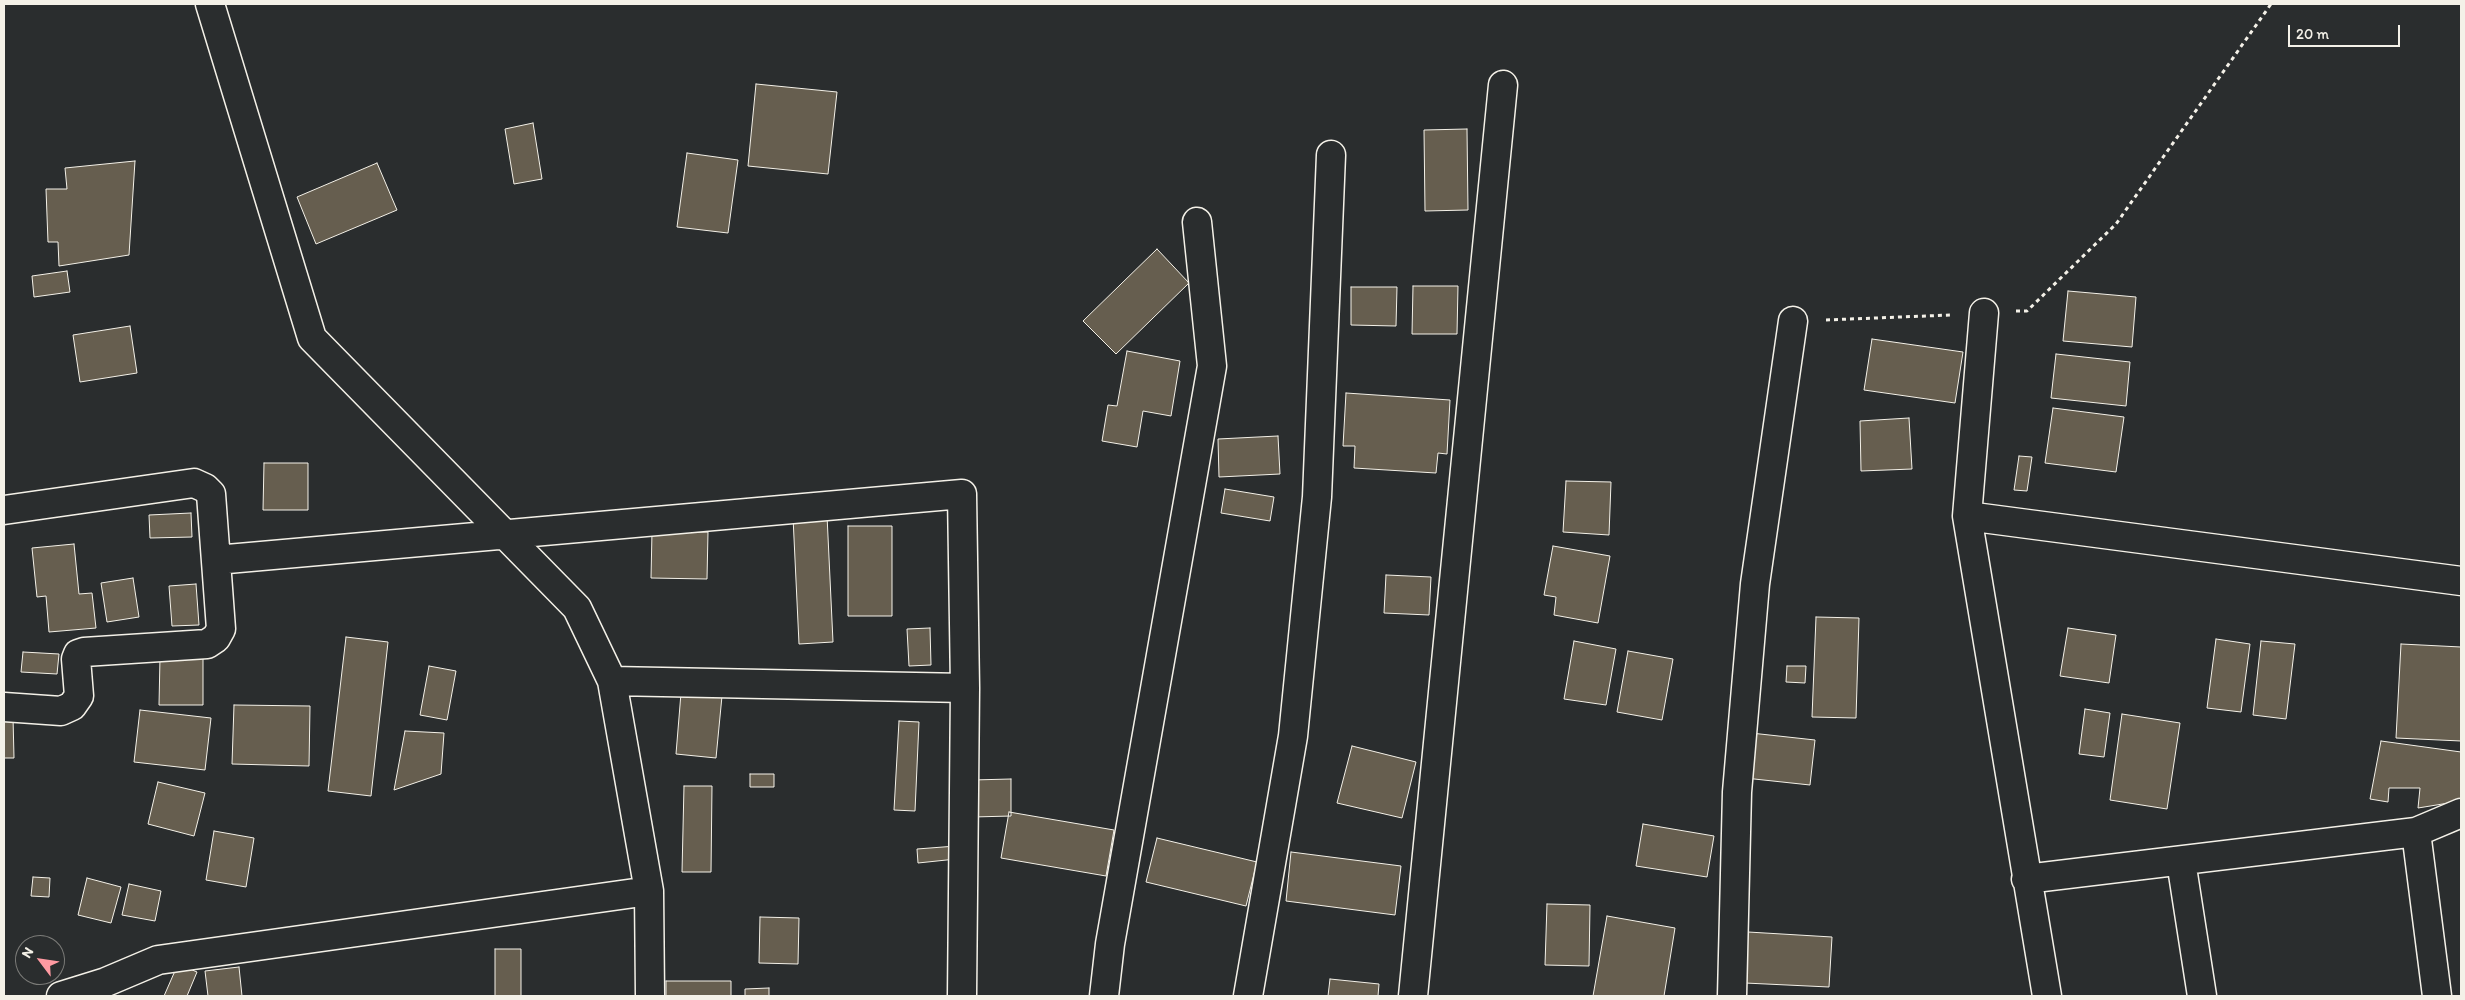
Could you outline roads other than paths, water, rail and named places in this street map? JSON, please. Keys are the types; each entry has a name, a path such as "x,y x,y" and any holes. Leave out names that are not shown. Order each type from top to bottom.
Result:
{"street":[{"path":"210,4 312,338 577,608 612,681 649,891 650,996"},
{"path":"1413,996 1502,85"},
{"path":"1248,996 1293,736 1317,497 1331,155"},
{"path":"1104,996 1110,944 1212,366 1197,222"},
{"path":"1984,313 1967,516 2047,996"},
{"path":"1732,996 1738,792 1755,584 1793,322"},
{"path":"4,510 194,483 204,488 211,494 221,629 216,638 207,644 84,652 78,654 76,659 79,696 72,706 60,712 4,707"},
{"path":"216,560 504,533 962,494 965,688 962,996"},
{"path":"1967,516 2461,581"},
{"path":"612,681 965,688"},
{"path":"2026,879 2416,832 2461,813"},
{"path":"2416,832 2437,996"},
{"path":"2181,861 2202,996"},
{"path":"61,996 106,982 158,960 649,891"}]}
